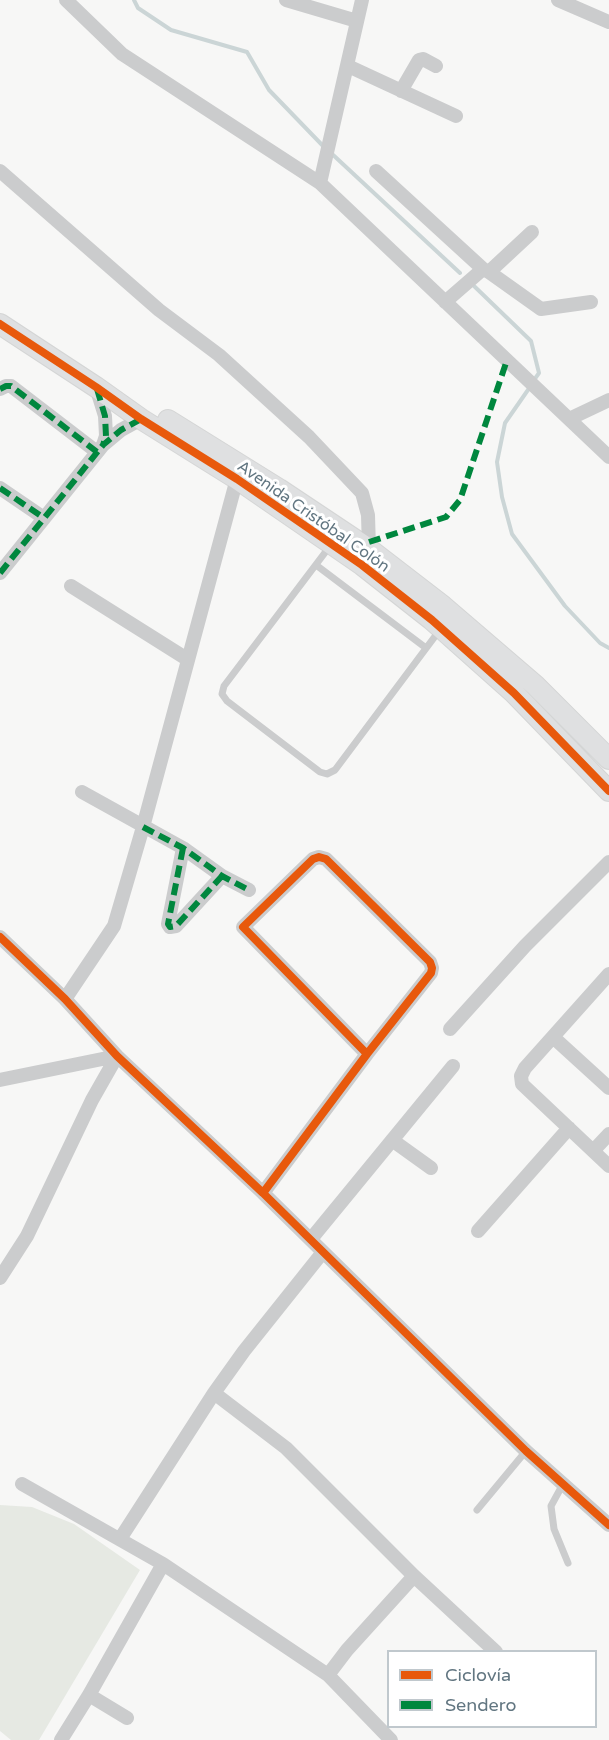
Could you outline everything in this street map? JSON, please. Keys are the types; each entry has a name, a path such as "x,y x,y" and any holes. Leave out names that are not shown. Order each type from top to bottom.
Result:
{"street":[{"path":"66,0 122,54 320,183 609,457"},
{"path":"286,0 357,21"},
{"path":"320,183 362,0"},
{"path":"558,0 609,22"},
{"path":"401,91 419,60 423,59 436,66"},
{"path":"348,66 456,116"},
{"path":"0,171 151,304 219,355 309,437 362,493 368,515 369,549"},
{"path":"376,171 486,270 542,309 591,302"},
{"path":"445,302 532,232"},
{"name":"Avenida Cristóbal Colón","path":"0,311 239,472 362,565 441,628 514,693 609,791"},
{"name":"Avenida Cristóbal Colón","path":"0,324 141,419 239,472 369,549 443,606 535,685 609,759"},
{"path":"0,389 11,386 100,448"},
{"path":"96,387 105,416 106,435 100,448"},
{"path":"569,418 609,400"},
{"path":"0,573 100,448 121,430 141,419"},
{"path":"65,999 114,926 239,472"},
{"path":"0,488 44,518"},
{"path":"71,586 187,659"},
{"path":"82,792 183,848 222,876 249,890"},
{"path":"183,848 168,924 170,927 176,926 222,876"},
{"path":"264,1193 431,974 430,962 326,860 319,857 313,859 243,927 368,1054"},
{"path":"450,1029 525,946 609,862"},
{"path":"0,937 65,999 117,1056 264,1193 526,1451 609,1525"},
{"path":"609,974 525,1068 521,1076 522,1084 609,1166"},
{"path":"553,1037 609,1088"},
{"path":"0,1080 117,1056"},
{"path":"0,1278 27,1236 92,1100 117,1056"},
{"path":"311,1239 453,1066"},
{"path":"478,1231 569,1128"},
{"path":"593,1151 609,1134"},
{"path":"392,1140 431,1168"},
{"path":"120,1539 214,1393 244,1351 323,1252"},
{"path":"214,1393 286,1448 414,1576 494,1650"},
{"path":"22,1485 163,1564 328,1675 391,1740"},
{"path":"61,1740 163,1564"},
{"path":"328,1675 347,1650 414,1576"},
{"path":"89,1695 127,1719"}],"lane":[{"path":"332,544 224,686 222,694 227,701 320,772 327,774 335,770 441,628"},
{"path":"316,565 426,648"},
{"path":"477,1510 526,1451"},
{"path":"563,1484 551,1506 554,1529 568,1563"}],"shaded area":[{"path":"0,1505 32,1507 74,1524 140,1570 39,1740 11,1740 0,1731"}],"waterway":[{"path":"134,0 138,8 171,30 247,52 269,90 325,148"},
{"path":"331,153 460,273"},
{"path":"474,286 531,341 539,373 534,380"},
{"path":"530,387 505,423 497,462 502,497 512,534 565,606 600,643 609,648"}],"marked path":[{"path":"369,542 446,517 460,500 507,360"},
{"path":"0,389 11,386 97,452"},
{"path":"97,389 105,416 106,436 103,445"},
{"path":"0,573 103,445 121,430 141,419"},
{"path":"0,488 44,518"},
{"path":"143,827 183,848 222,876 249,890"},
{"path":"183,848 168,924 170,927 176,926 222,876"}],"cycle path":[{"path":"0,324 141,419 237,479 362,565 432,620 514,693 609,791"},
{"path":"263,1193 431,973 432,968 430,962 326,859 319,857 313,859 243,927 367,1054"},
{"path":"0,937 65,999 117,1056 263,1193 526,1451 609,1525"}]}
